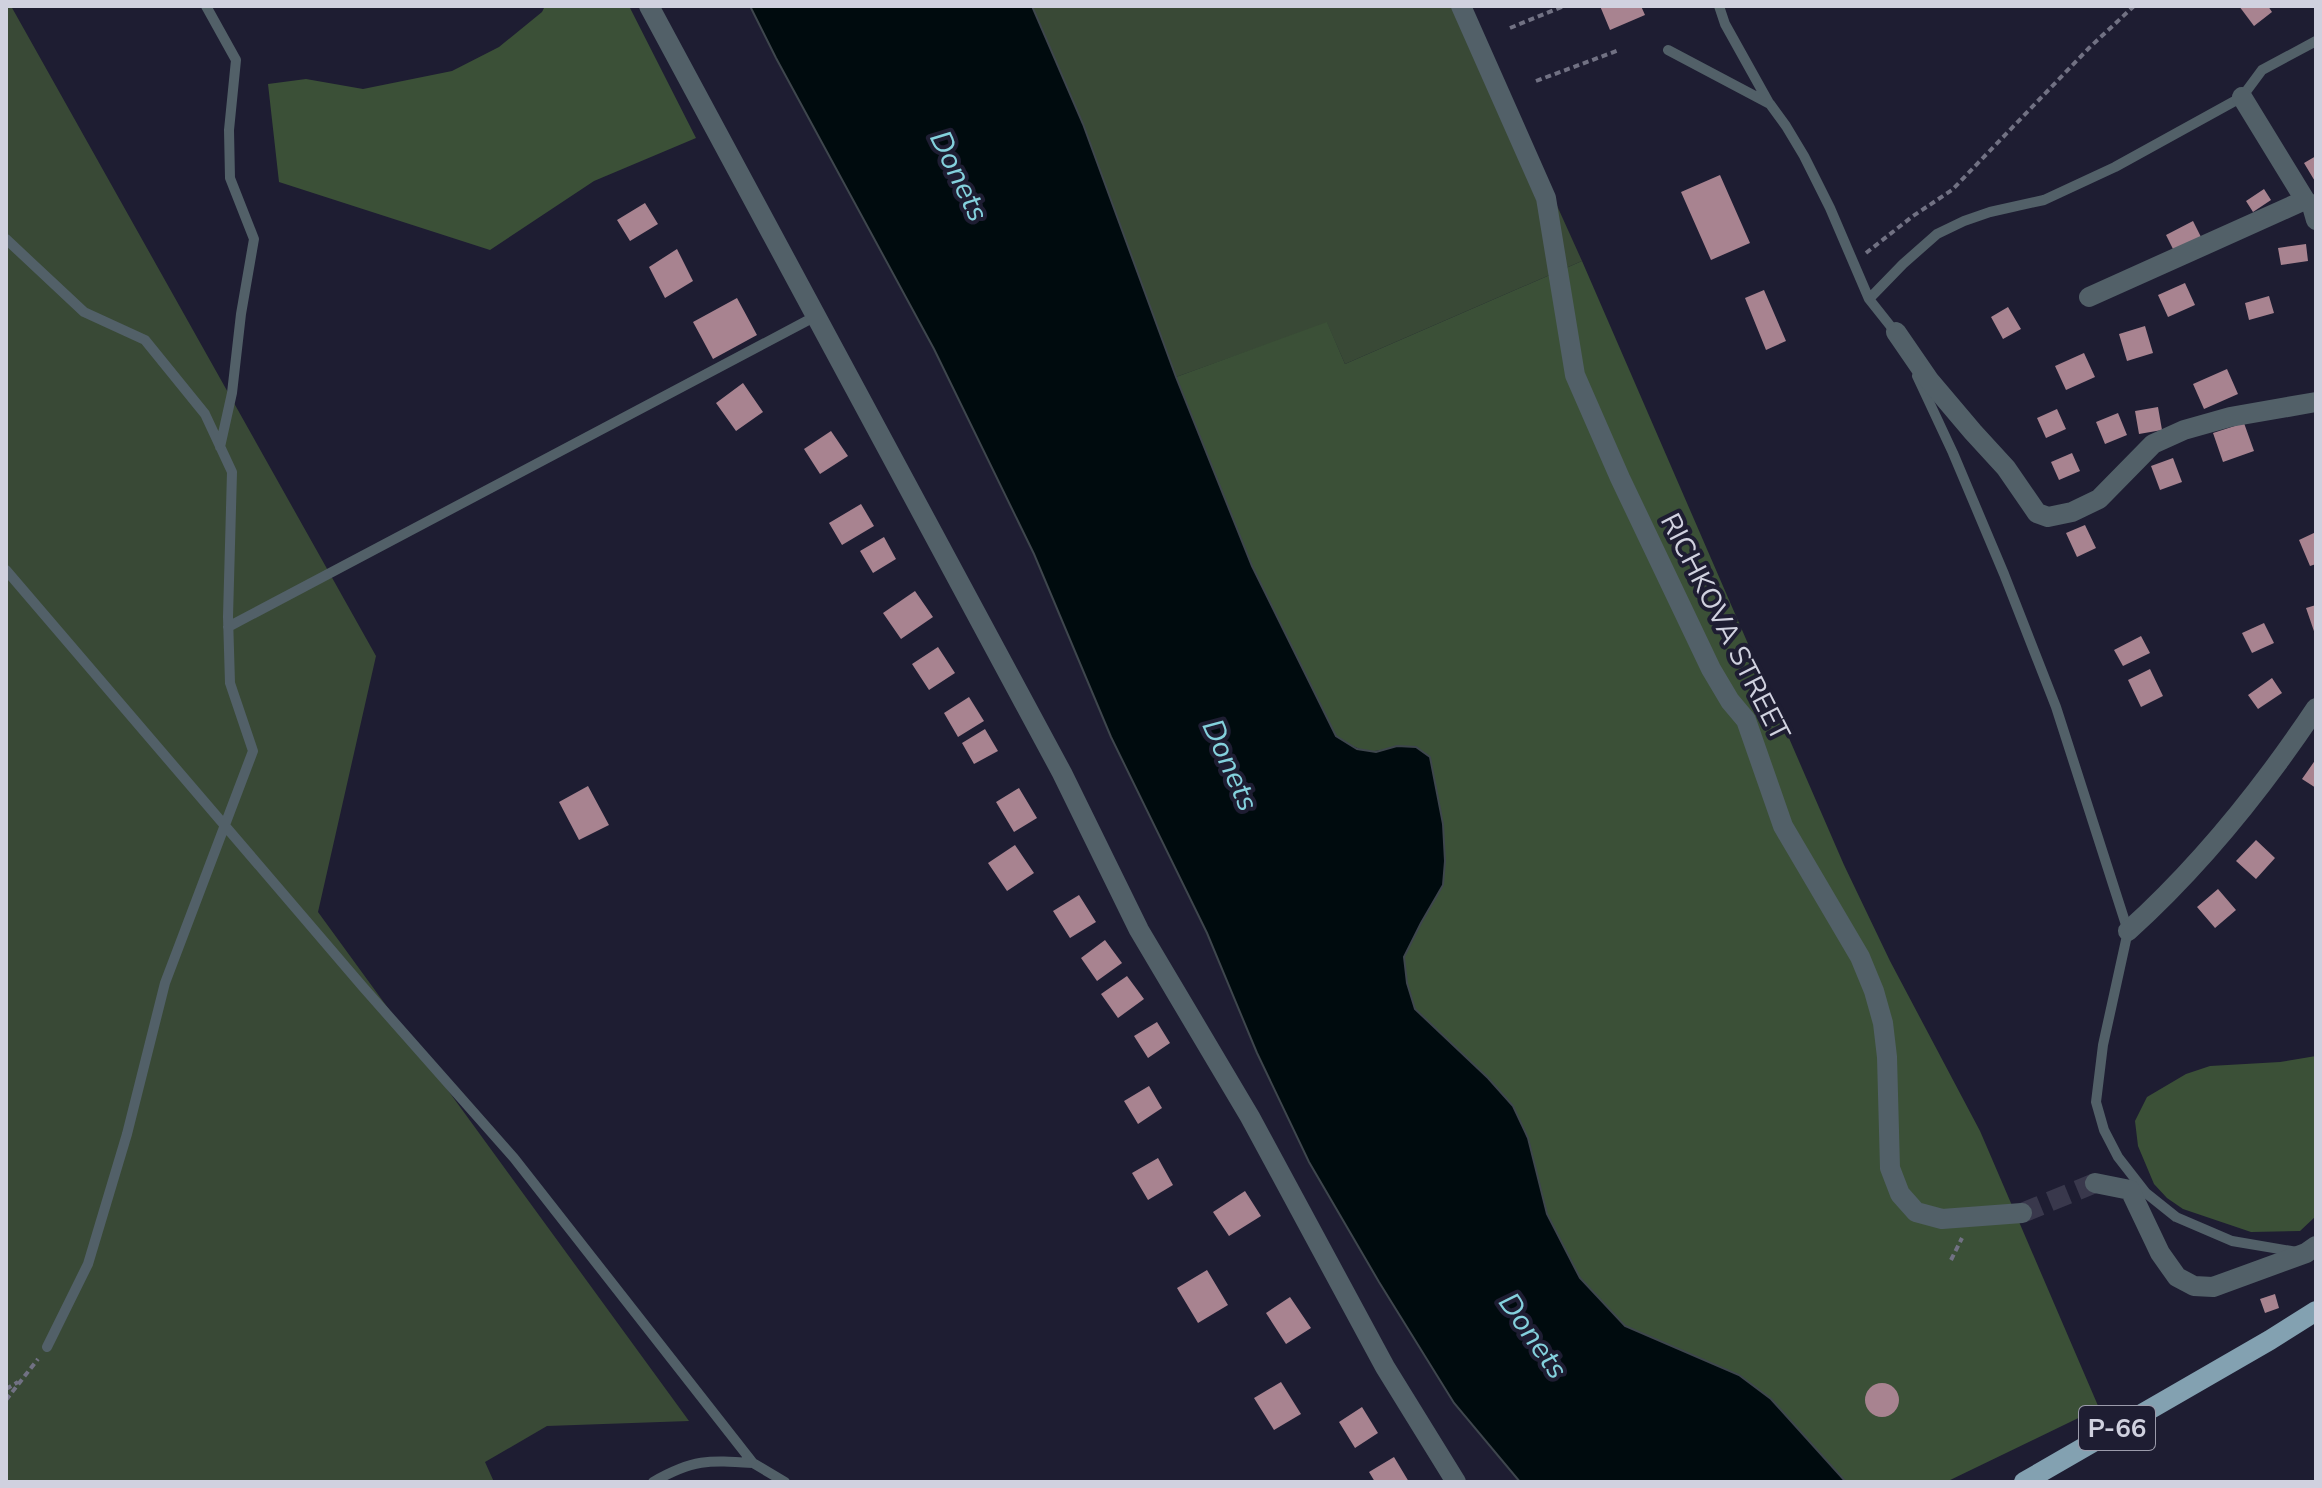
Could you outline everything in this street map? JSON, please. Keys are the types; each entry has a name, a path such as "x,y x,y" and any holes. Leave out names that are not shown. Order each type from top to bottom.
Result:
{"main road":[{"name":"Р-66","path":"2024,1482 2316,1311"}],"street":[{"path":"649,6 1062,773 1139,930 1250,1117 1385,1367 1456,1482"},
{"name":"RICHKOVA STREET","path":"1461,6 1546,198 1575,375 1620,478 1711,669 1730,701 1746,720 1783,826 1860,957 1874,991 1883,1023 1887,1057 1890,1168 1900,1194 1916,1212 1942,1219 2022,1213"},
{"path":"2089,297 2312,208 2242,97"},
{"path":"1896,332 1929,380 2006,468 2037,513 2048,517 2072,512 2099,499 2153,444 2184,430 2230,417 2316,402"},
{"path":"2128,931 2161,901 2229,827 2316,708"},
{"path":"2095,1183 2130,1190 2160,1253 2177,1277 2194,1286 2213,1287 2311,1250"}],"lane":[{"path":"206,6 236,60 229,130 230,178 254,239 232,393 220,447"},
{"path":"1719,6 1725,24 1770,104 1804,156 1869,299 1896,332 1953,453 2056,707 2128,931 2099,1074 2096,1102 2104,1130 2118,1157 2146,1193 2176,1217 2232,1241 2311,1250"},
{"path":"1869,299 1937,234 1990,212 2044,200 2115,167 2242,97 2262,70 2316,41"},
{"path":"1668,50 1770,104"},
{"path":"6,239 84,312 145,340 205,414 232,472 228,627 230,683 253,751 165,983 127,1134 88,1264 47,1347"},
{"path":"228,627 816,316"},
{"path":"6,570 363,987 514,1158 753,1463 785,1482"},
{"path":"653,1482 675,1469 710,1460 753,1463"}],"path":[{"path":"1510,28 1564,6"},
{"path":"1854,263 1913,216 1952,190 2089,48 2134,6"},
{"path":"1536,81 1619,50"},
{"path":"6,1400 47,1347"},
{"path":"6,1389 21,1381"}],"green space":[{"path":"6,6 11,6 376,656 318,912 689,1421 547,1426 485,1462 494,1482 6,1482"},
{"path":"545,6 629,6 696,138 594,181 490,250 279,182 268,84 306,79 363,89 452,71 499,47 542,12"},
{"path":"1032,6 1467,6 1582,261 1345,364 1327,323 1176,377 1083,124"},
{"path":"1582,261 1844,865 1890,961 1980,1131 2099,1408 1946,1482 1846,1482 1771,1399 1739,1375 1624,1326 1580,1278 1547,1214 1528,1138 1513,1106 1415,1009 1407,983 1404,957 1443,884 1445,861 1397,746 1365,750 1336,736 1252,566 1176,377 1327,322 1345,364"},
{"path":"2316,1056 2316,1216 2300,1231 2251,1232 2183,1209 2154,1184 2138,1146 2135,1121 2147,1097 2186,1074 2210,1066 2280,1062"}],"water":[{"name":"Donets","path":"750,6 1032,6 1083,124 1176,377 1252,566 1336,736 1357,749 1376,752 1397,746 1416,747 1430,757 1443,824 1445,861 1443,885 1404,957 1407,983 1415,1009 1513,1106 1528,1138 1547,1214 1580,1278 1625,1326 1739,1375 1771,1399 1846,1482 1520,1482 1454,1403 1309,1162 1257,1053 1207,933 1111,737 1034,554 934,349"}],"building":[{"path":"1600,6 1641,6 1645,15 1610,30"},
{"path":"2239,6 2268,6 2272,12 2254,26"},
{"path":"2316,156 2316,183 2304,163"},
{"path":"1720,175 1750,243 1711,260 1681,192"},
{"path":"2264,189 2271,200 2253,212 2246,201"},
{"path":"645,203 658,224 630,241 617,220"},
{"path":"2193,221 2201,237 2174,251 2166,235"},
{"path":"2306,244 2308,261 2281,265 2278,248"},
{"path":"677,249 693,281 665,298 649,267"},
{"path":"2185,283 2195,305 2168,317 2158,295"},
{"path":"1764,290 1786,341 1766,350 1745,298"},
{"path":"2269,296 2274,313 2249,320 2245,303"},
{"path":"737,298 757,335 713,359 693,322"},
{"path":"2008,307 2021,329 2003,339 1991,317"},
{"path":"2145,326 2153,353 2127,361 2119,334"},
{"path":"2084,353 2095,377 2066,390 2055,366"},
{"path":"2227,369 2238,394 2204,409 2193,384"},
{"path":"743,383 763,412 736,431 716,403"},
{"path":"2158,407 2162,430 2139,434 2135,411"},
{"path":"2057,409 2066,429 2046,438 2037,418"},
{"path":"2118,413 2127,435 2105,444 2096,422"},
{"path":"2244,423 2254,451 2223,462 2213,433"},
{"path":"831,431 848,456 820,474 804,449"},
{"path":"2072,453 2080,471 2059,480 2051,462"},
{"path":"2173,458 2182,482 2160,490 2151,466"},
{"path":"861,504 874,526 842,545 829,523"},
{"path":"2085,525 2096,548 2077,557 2066,533"},
{"path":"2316,532 2316,564 2310,566 2299,540"},
{"path":"884,537 896,559 873,573 860,551"},
{"path":"915,591 933,617 901,639 883,613"},
{"path":"2316,605 2316,637 2306,608"},
{"path":"2264,623 2274,643 2252,653 2242,633"},
{"path":"2141,636 2150,653 2123,666 2114,650"},
{"path":"938,647 955,673 929,690 912,664"},
{"path":"2150,669 2163,696 2141,707 2128,680"},
{"path":"2272,678 2282,693 2258,709 2248,695"},
{"path":"969,697 984,721 958,737 944,713"},
{"path":"985,729 998,751 974,764 962,743"},
{"path":"2316,759 2316,788 2302,779"},
{"path":"588,786 609,825 579,840 559,802"},
{"path":"1019,788 1037,818 1014,832 996,802"},
{"path":"2256,840 2275,858 2256,879 2236,861"},
{"path":"1015,845 1034,873 1007,891 988,863"},
{"path":"2218,889 2236,910 2215,928 2197,907"},
{"path":"1079,895 1096,922 1070,938 1053,911"},
{"path":"1105,940 1122,963 1097,981 1081,958"},
{"path":"1127,976 1144,999 1118,1018 1101,994"},
{"path":"1157,1022 1170,1043 1148,1058 1134,1036"},
{"path":"1149,1086 1162,1108 1138,1124 1124,1101"},
{"path":"1158,1158 1173,1185 1148,1200 1132,1173"},
{"path":"1245,1191 1261,1216 1229,1236 1213,1212"},
{"path":"1207,1270 1228,1305 1198,1323 1177,1288"},
{"path":"2275,1294 2279,1308 2265,1313 2260,1299"},
{"path":"1290,1297 1311,1328 1286,1344 1266,1313"},
{"path":"1281,1382 1301,1414 1274,1430 1254,1398"},
{"path":"1882,1383 1894,1388 1899,1400 1894,1412 1882,1417 1870,1412 1865,1400 1870,1388"},
{"path":"1362,1407 1378,1433 1355,1448 1339,1422"},
{"path":"1394,1457 1409,1482 1375,1482 1369,1472"}],"tunnel":[{"path":"2022,1213 2095,1183"}]}
